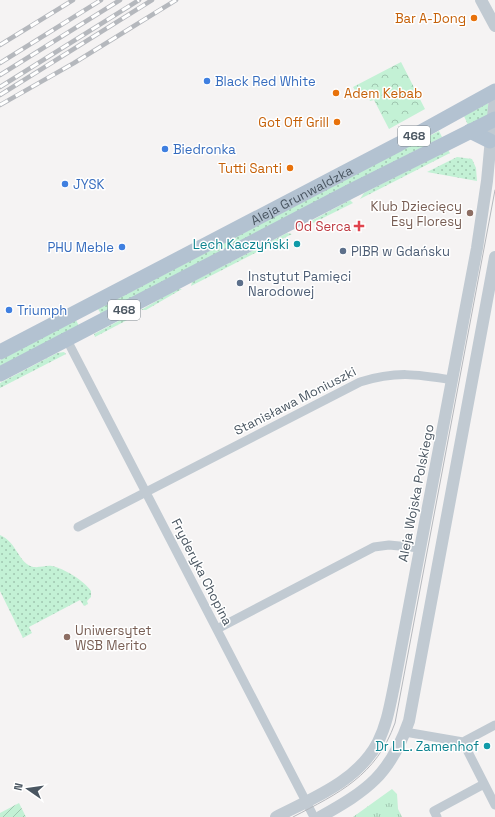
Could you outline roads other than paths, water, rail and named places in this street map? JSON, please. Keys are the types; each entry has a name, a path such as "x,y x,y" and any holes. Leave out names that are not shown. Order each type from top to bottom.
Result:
{"main road":[{"name":"Aleja Grunwaldzka","path":"0,352 399,144 495,91"},
{"name":"Aleja Grunwaldzka","path":"0,374 351,191 494,120"},
{"path":"470,131 490,141"}],"street":[{"path":"481,0 495,26"},
{"name":"Aleja Wojska Polskiego","path":"276,817 338,784 352,774 364,762 378,742 389,714 482,214 490,141 494,120 495,96"},
{"path":"320,817 348,801 371,785 390,763 405,732 416,690 492,288 495,257"},
{"name":"Fryderyka Chopina","path":"66,340 314,817"},
{"name":"Stanisława Moniuszki","path":"78,528 360,382 379,376 400,373 452,380"},
{"path":"217,629 374,547 389,545 420,548"},
{"path":"405,732 462,742 495,725"},
{"path":"462,742 495,805"},
{"path":"437,817 434,811 484,784"}],"tram line":[{"path":"293,817 326,800 354,781 367,770 378,757 395,723 495,190"}],"railway":[{"path":"0,45 73,0"},
{"path":"0,63 101,0"},
{"path":"0,75 120,0"},
{"path":"0,87 139,0"},
{"path":"0,95 152,0"},
{"path":"0,105 74,63 176,0"}],"place":[{"name":"Bar A-Dong","path":"474,18"},
{"name":"Black Red White","path":"207,81"},
{"name":"Adem Kebab","path":"336,93"},
{"name":"Got Off Grill","path":"337,122"},
{"name":"Biedronka","path":"165,149"},
{"name":"Tutti Santi","path":"290,168"},
{"name":"JYSK","path":"65,184"},
{"name":"Klub Dziecięcy Esy Floresy","path":"470,213"},
{"name":"Od Serca","path":"359,226"},
{"name":"Lech Kaczyński","path":"297,244"},
{"name":"PHU Meble","path":"122,247"},
{"name":"PIBR w Gdańsku","path":"343,251"},
{"name":"Instytut Pamięci Narodowej","path":"240,283"},
{"name":"Triumph","path":"9,310"},
{"name":"Uniwersytet WSB Merito","path":"67,637"},
{"name":"Dr L.L. Zamenhof","path":"487,746"}]}
